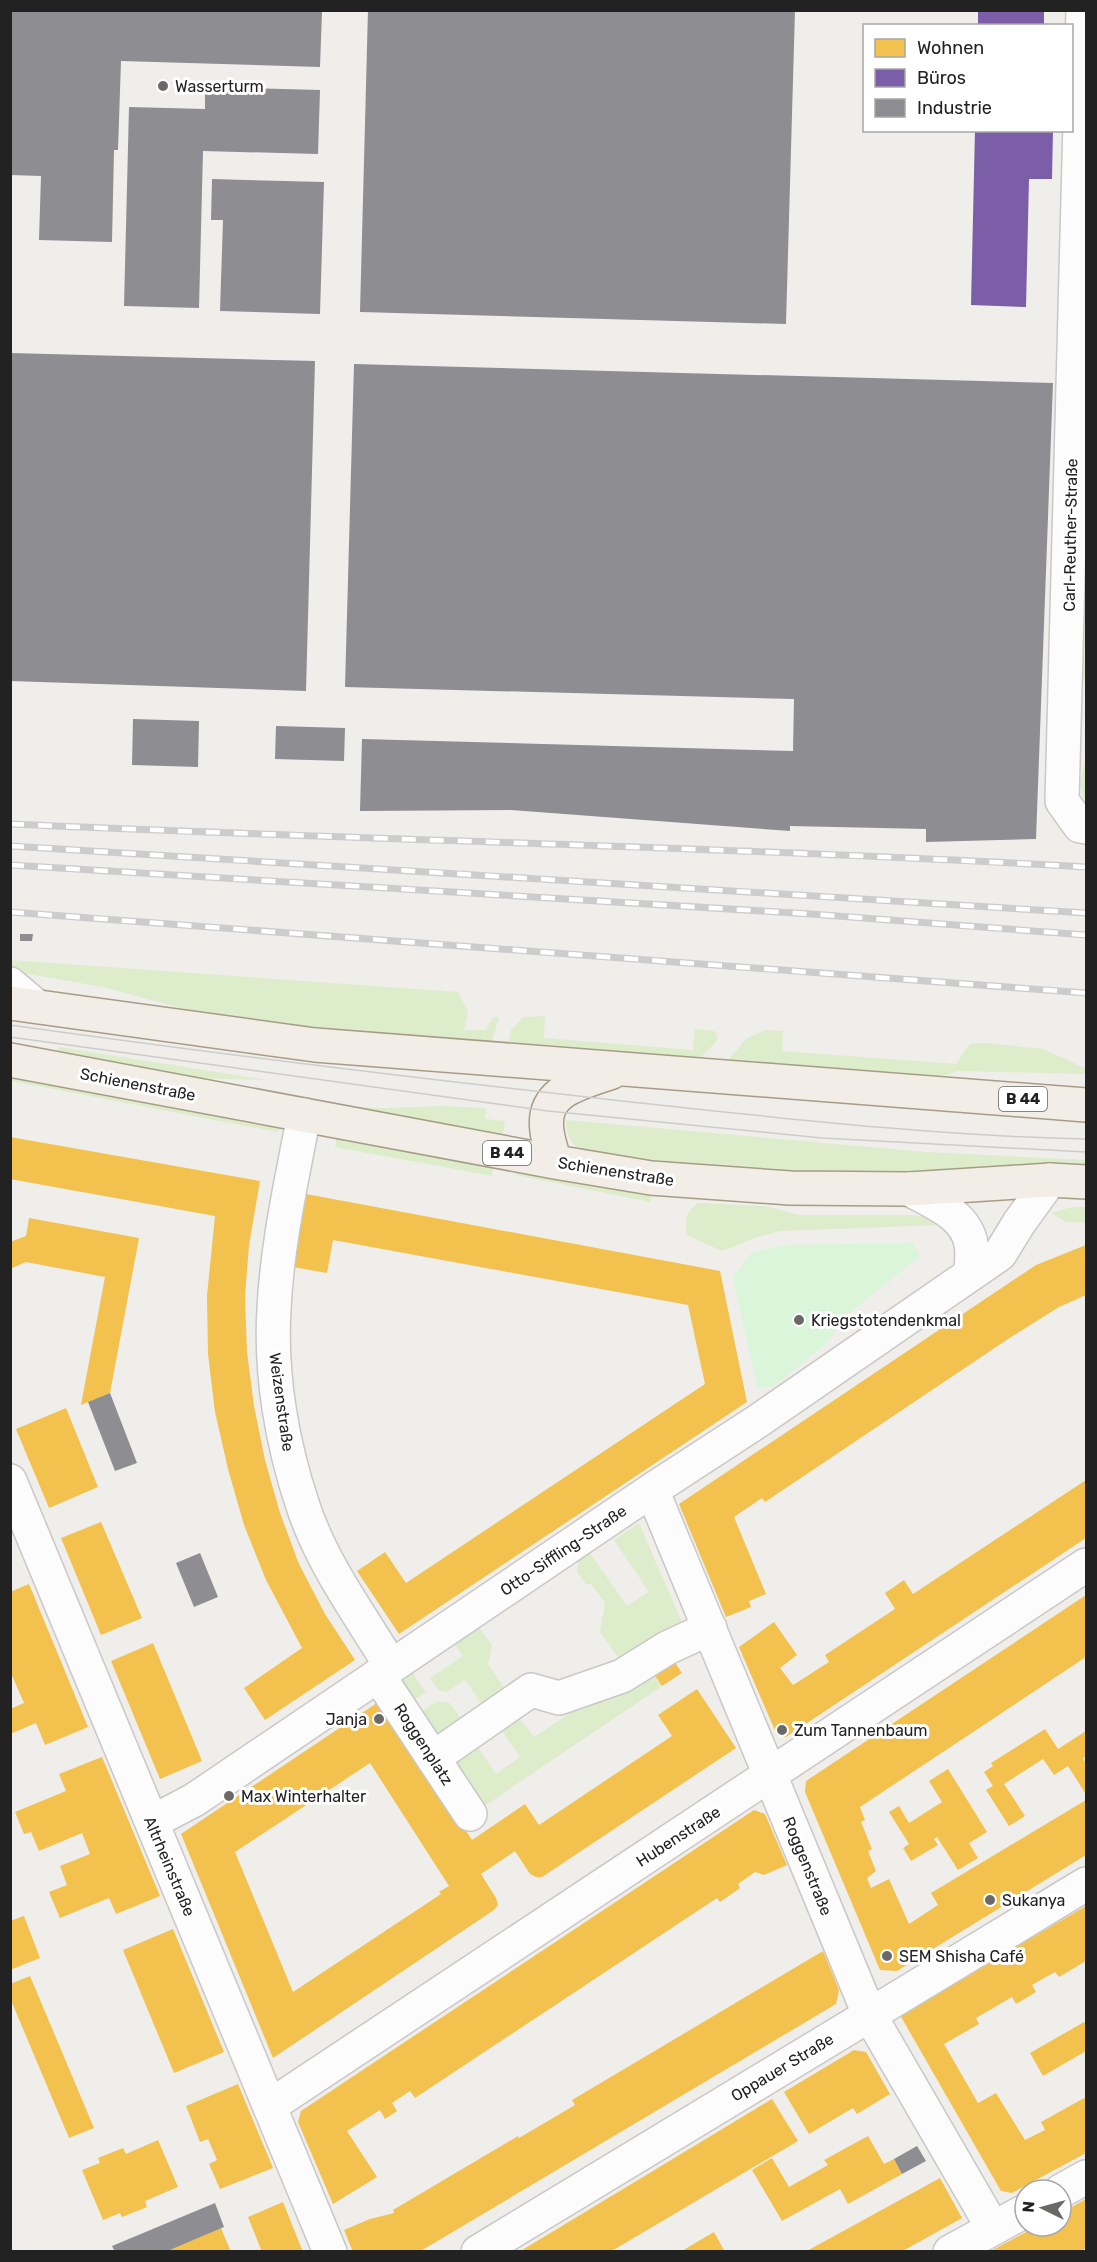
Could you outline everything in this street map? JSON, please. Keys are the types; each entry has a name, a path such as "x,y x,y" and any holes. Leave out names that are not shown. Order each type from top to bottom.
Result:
{"main road":[{"name":"B 44","path":"23,1005 163,1026 315,1045 960,1093 1086,1105"},
{"name":"Schienenstraße","path":"10,1060 651,1178 790,1188 909,1189 1050,1180 1086,1182"},
{"name":"B 44","path":"555,1162 547,1129 548,1111 558,1094 572,1086 622,1068"}],"street":[{"name":"Carl-Reuther-Straße","path":"1083,10 1076,712 1062,801 1080,826 1086,827"},
{"path":"10,984 23,1005"},
{"name":"Weizenstraße","path":"304,1115 277,1265 273,1309 276,1382 284,1435 303,1508 328,1562 385,1670"},
{"name":"Otto-Siffling-Straße","path":"152,1822 194,1800 652,1490 758,1421 1000,1254 1050,1180"},
{"path":"909,1189 956,1216 967,1229 972,1245 970,1273"},
{"name":"Altrheinstraße","path":"10,1481 330,2252"},
{"name":"Roggenstraße","path":"652,1490 869,2014 993,2228"},
{"name":"Hubenstraße","path":"270,2106 1086,1565"},
{"path":"433,1758 531,1690 559,1698 622,1676 667,1648 710,1628"},
{"name":"Roggenplatz","path":"385,1670 433,1758 470,1814"},
{"name":"Oppauer Straße","path":"478,2252 1086,1884"},
{"path":"950,2252 1013,2217"}],"green space":[{"path":"1084,568 1086,568 1086,679 1082,679"},
{"path":"1086,762 1086,803 1081,783"},
{"path":"10,960 458,992 468,1012 464,1030 486,1030 493,1017 499,1017 491,1044 290,1027 214,1017 103,987 11,971"},
{"path":"545,1016 544,1038 693,1050 695,1029 714,1031 717,1034 717,1041 699,1059 508,1045 511,1030 523,1017"},
{"path":"766,1030 783,1031 782,1051 956,1064 970,1044 985,1043 1044,1049 1086,1069 1086,1074 958,1071 938,1078 727,1061 747,1038"},
{"path":"59,1047 267,1080 186,1078 57,1054"},
{"path":"10,1068 275,1122 281,1128 277,1132 11,1081"},
{"path":"357,1107 486,1108 485,1119 505,1121 502,1139 357,1112"},
{"path":"566,1120 926,1152 1086,1160 1086,1166 888,1175 701,1170 585,1153 570,1140"},
{"path":"337,1137 493,1167 492,1176 335,1147"},
{"path":"518,1165 654,1191 650,1202 516,1175"},
{"path":"698,1203 765,1206 800,1215 913,1215 932,1218 942,1225 780,1231 722,1251 687,1235 687,1216"},
{"path":"1072,1207 1086,1207 1086,1223 1066,1222 1051,1213"},
{"path":"912,1243 920,1256 847,1315 828,1342 773,1387 757,1387 733,1277 751,1253 784,1245"},
{"path":"639,1523 685,1629 625,1667 600,1632 605,1603 591,1584 586,1584 577,1572 579,1557 588,1550 627,1606 649,1592 614,1540"},
{"path":"478,1626 492,1645 488,1664 509,1695 486,1710 465,1680 447,1692 438,1690 430,1678 463,1656 452,1640"},
{"path":"409,1668 426,1692 409,1704 399,1675"},
{"path":"650,1668 662,1686 480,1809 443,1756 471,1737 496,1774 520,1757 499,1726 516,1713 534,1737 603,1691"},
{"path":"438,1701 450,1703 468,1729 439,1749 416,1715"}],"building: Wohnen":[{"path":"10,1137 260,1181 249,1245 245,1296 247,1352 254,1406 265,1460 280,1513 299,1564 325,1614 355,1660 265,1720 244,1688 302,1648 266,1580 244,1525 215,1412 208,1354 207,1296 215,1216 10,1179"},
{"path":"306,1194 720,1271 747,1402 399,1634 357,1571 385,1552 406,1583 705,1384 688,1305 333,1240 327,1273 293,1267"},
{"path":"29,1218 139,1238 110,1393 81,1405 105,1277 26,1262 10,1269 10,1242 26,1236"},
{"path":"1086,1245 1086,1295 1059,1307 1011,1337 765,1502 762,1498 734,1517 766,1594 749,1601 751,1607 726,1617 679,1504 1036,1265"},
{"path":"66,1408 98,1487 49,1508 16,1429"},
{"path":"1086,1480 1086,1538 786,1737 777,1735 739,1647 774,1622 797,1655 780,1668 793,1685 829,1662 825,1655 895,1609 885,1593 904,1580 913,1594"},
{"path":"101,1522 142,1618 101,1635 61,1538"},
{"path":"29,1584 88,1727 45,1745 36,1723 10,1734 10,1709 24,1703 10,1671 10,1592"},
{"path":"1086,1595 1086,1657 860,1807 865,1820 861,1822 872,1849 868,1851 876,1871 867,1878 871,1888 889,1879 909,1924 938,1905 931,1893 1086,1800 1086,1855 897,1971 880,1970 805,1792 806,1781"},
{"path":"153,1643 202,1761 160,1779 111,1661"},
{"path":"670,1655 682,1673 662,1686 650,1668"},
{"path":"697,1689 736,1748 542,1877 530,1874 515,1851 481,1874 496,1898 498,1905 494,1910 273,2058 181,1834 380,1701 472,1840 525,1804 539,1825 672,1736 658,1715","holes":["370,1763 449,1886 439,1892 441,1894 293,1992 235,1852"]},
{"path":"1045,1729 1058,1749 1086,1731 1086,1756 1083,1758 1086,1764 1086,1792 1068,1766 1054,1775 1043,1759 1004,1784 1025,1816 1009,1826 986,1790 993,1786 984,1772 993,1766 991,1763"},
{"path":"102,1757 160,1896 116,1914 109,1898 60,1918 49,1892 67,1885 60,1866 90,1854 82,1833 39,1851 31,1832 24,1834 15,1812 66,1791 59,1774"},
{"path":"948,1769 987,1832 969,1843 978,1858 958,1870 937,1837 934,1839 938,1845 911,1861 903,1848 909,1844 889,1812 899,1806 909,1823 942,1802 929,1781"},
{"path":"754,1810 765,1814 787,1865 764,1875 755,1872 738,1884 740,1888 720,1902 717,1898 415,2098 410,2091 392,2103 397,2111 385,2119 380,2110 347,2131 377,2177 333,2204 298,2122 301,2111"},
{"path":"1086,1906 1086,1961 1059,1977 1055,1972 1032,1985 1036,1992 1016,2004 1012,1997 976,2018 979,2024 944,2044 978,2103 996,2093 1025,2140 1045,2130 1041,2122 1086,2097 1086,2153 1040,2178 1013,2178 1013,2192 1001,2191 900,2015"},
{"path":"24,1916 40,1958 10,1970 10,1921"},
{"path":"173,1929 224,2052 174,2073 123,1950"},
{"path":"823,1951 839,1990 836,2004 419,2252 353,2252 344,2230 370,2219 394,2213 393,2210 575,2105 572,2100"},
{"path":"30,1976 94,2128 69,2138 10,1998 10,1984"},
{"path":"1084,2022 1086,2051 1043,2076 1030,2053"},
{"path":"854,2050 866,2052 890,2094 857,2114 853,2108 809,2134 784,2092"},
{"path":"238,2084 273,2168 220,2189 209,2164 217,2160 208,2139 200,2142 186,2106"},
{"path":"772,2099 798,2141 610,2252 519,2252"},
{"path":"868,2136 884,2164 894,2159 902,2174 848,2204 840,2189 782,2221 752,2170 772,2158 789,2187 828,2165 824,2160"},
{"path":"158,2140 178,2187 145,2201 147,2207 122,2217 120,2213 103,2220 82,2170 100,2163 98,2158 123,2148 126,2154"},
{"path":"940,2178 962,2218 901,2252 805,2252"},
{"path":"1086,2199 1086,2248 1080,2252 989,2252 1015,2238 1073,2238 1073,2206"},
{"path":"283,2202 303,2252 262,2252 248,2217"},
{"path":"221,2228 231,2252 165,2251 195,2239"},
{"path":"714,2232 725,2252 680,2252"}],"building: Büros":[{"path":"978,10 1044,10 1044,24 978,24"},
{"path":"975,132 1053,132 1052,179 1029,179 1026,307 971,305"}],"building: Industrie":[{"path":"10,10 322,12 320,67 121,61 118,150 114,150 112,242 39,240 41,176 10,175"},
{"path":"368,10 795,10 786,324 360,312"},
{"path":"205,87 320,90 318,154 203,151 199,308 124,306 129,107 205,109"},
{"path":"212,179 324,182 320,314 220,311 223,220 211,220"},
{"path":"10,353 315,361 306,691 10,681"},
{"path":"354,364 1053,383 1036,839 926,842 926,829 790,826 790,831 511,810 360,811 362,739 793,751 794,699 345,687"},
{"path":"133,719 199,721 198,767 132,765"},
{"path":"276,726 345,728 344,761 275,759"},
{"path":"20,934 33,934 32,941 20,941"},
{"path":"110,1393 137,1463 115,1471 88,1402"},
{"path":"200,1553 218,1597 194,1607 176,1563"},
{"path":"917,2146 926,2161 902,2174 894,2159"},
{"path":"215,2203 224,2227 165,2252 115,2252 112,2246"}],"tram line":[{"path":"10,1025 398,1075 744,1114 915,1130 1086,1139"},
{"path":"10,1037 548,1111 822,1138 1086,1152"}],"railway":[{"path":"10,824 817,854 1086,867"},
{"path":"10,846 1086,913"},
{"path":"10,865 811,914 1086,935"},
{"path":"10,912 1086,993"}],"place":[{"name":"Wasserturm","path":"163,86"},
{"name":"Kriegstotendenkmal","path":"799,1320"},
{"name":"Janja","path":"379,1719"},
{"name":"Zum Tannenbaum","path":"782,1730"},
{"name":"Max Winterhalter","path":"229,1796"},
{"name":"Sukanya","path":"990,1900"},
{"name":"SEM Shisha Café","path":"887,1956"}]}
